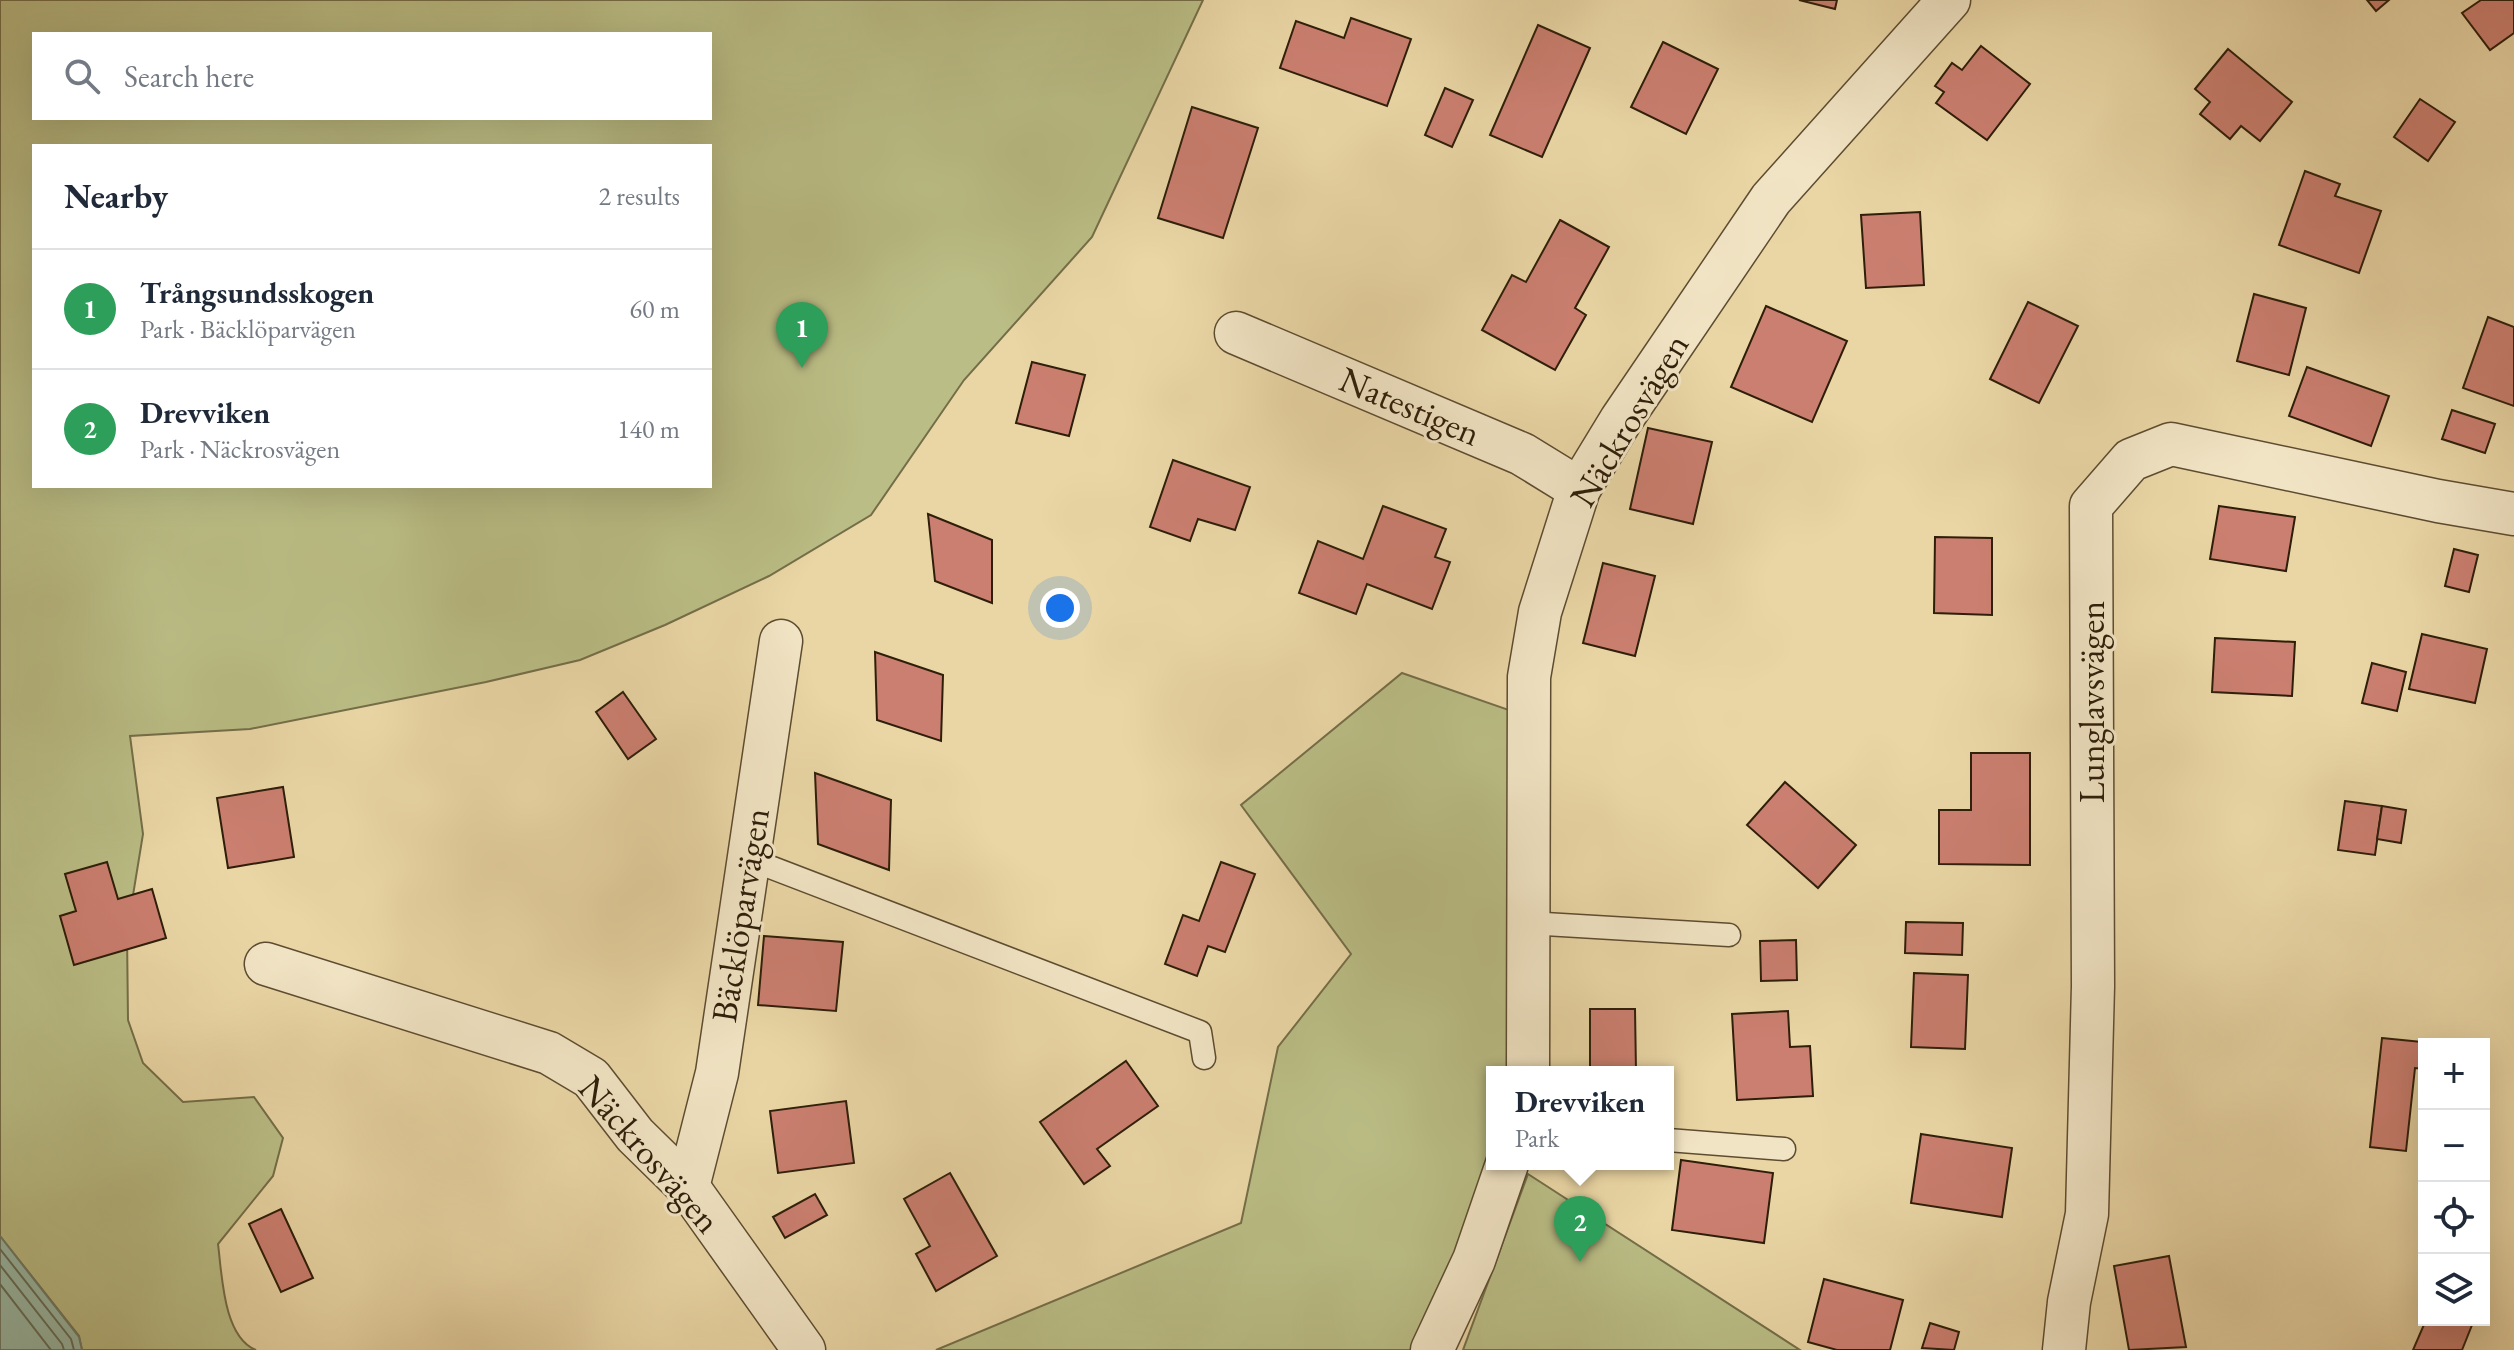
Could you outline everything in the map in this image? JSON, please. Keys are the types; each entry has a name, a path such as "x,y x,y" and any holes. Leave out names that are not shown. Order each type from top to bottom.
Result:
{"street":[{"name":"Näckrosvägen","path":"1528,1066 1529,677 1540,612 1579,489 1621,420 1771,199 1949,0"},
{"name":"Natestigen","path":"1236,333 1522,454 1579,489"},
{"name":"Lunglavsvägen","path":"2064,1350 2069,1302 2087,1214 2093,986 2091,506 2131,460 2171,444 2438,501 2514,514"},
{"name":"Bäcklöparvägen","path":"688,1187 717,1073 781,641"},
{"name":"Näckrosvägen","path":"266,964 549,1053 591,1078 635,1135 688,1187 804,1350"},
{"path":"1432,1350 1474,1260 1505,1170"}],"lane":[{"path":"749,859 1200,1032 1204,1058"},
{"path":"1528,923 1729,935"},
{"path":"1674,1140 1784,1149"}],"green space":[{"path":"0,0 1203,0 1092,237 964,380 871,515 769,576 665,625 580,660 250,729 130,736 143,834 127,932 128,1020 143,1063 183,1102 254,1097 283,1138 273,1176 218,1244 223,1287 231,1319 245,1343 256,1350 82,1350 79,1336 0,1236"},
{"path":"1402,673 1529,717 1528,1066 1486,1066 1486,1170 1490,1170 1432,1350 936,1350 1241,1223 1278,1047 1351,954 1241,805"},
{"path":"1528,1174 1800,1350 1463,1350"}],"water":[{"path":"0,1236 79,1337 82,1350 0,1350"}],"building":[{"path":"1799,0 1837,0 1835,9"},
{"path":"2367,0 2389,0 2376,11"},
{"path":"2481,0 2514,0 2514,33 2490,50 2462,13"},
{"path":"1351,18 1411,39 1387,106 1280,68 1296,21 1344,38"},
{"path":"1538,25 1590,48 1542,157 1490,135"},
{"path":"1663,42 1718,69 1686,134 1631,107"},
{"path":"1981,46 2030,84 1987,140 1936,103 1944,92 1935,86 1952,63 1962,70"},
{"path":"2228,49 2292,102 2260,141 2241,126 2230,139 2200,114 2210,102 2195,89"},
{"path":"1445,88 1473,100 1452,147 1425,135"},
{"path":"2420,99 2455,122 2428,161 2394,137"},
{"path":"1192,107 1258,128 1223,238 1158,218"},
{"path":"2305,171 2340,184 2335,196 2381,211 2359,273 2279,245"},
{"path":"1920,212 1924,285 1866,288 1861,215"},
{"path":"1560,220 1609,247 1575,308 1586,315 1555,370 1482,330 1512,275 1526,282"},
{"path":"2254,294 2306,308 2289,375 2237,361"},
{"path":"2028,302 2078,326 2039,403 1990,379"},
{"path":"1766,306 1847,341 1812,422 1731,387"},
{"path":"2488,317 2514,327 2514,406 2463,388"},
{"path":"1032,362 1085,375 1069,436 1016,423"},
{"path":"2307,367 2389,396 2371,446 2289,416"},
{"path":"2452,410 2495,424 2485,453 2442,439"},
{"path":"1648,428 1712,442 1693,524 1630,509"},
{"path":"1173,460 1250,487 1235,530 1198,519 1190,541 1150,527"},
{"path":"1383,506 1446,529 1435,557 1450,562 1432,609 1367,584 1356,614 1299,593 1318,541 1363,559"},
{"path":"2219,506 2295,517 2286,571 2210,559"},
{"path":"928,514 992,540 992,603 935,581"},
{"path":"1935,537 1992,538 1992,615 1934,613"},
{"path":"2454,549 2478,555 2469,592 2445,586"},
{"path":"1603,563 1655,576 1635,656 1583,643"},
{"path":"2422,634 2487,649 2475,703 2409,689"},
{"path":"2215,638 2295,642 2292,696 2212,692"},
{"path":"875,652 943,675 941,741 877,720"},
{"path":"2372,663 2406,672 2397,711 2362,703"},
{"path":"623,692 656,739 628,759 596,712"},
{"path":"1971,753 2030,753 2030,865 1939,864 1939,810 1971,810"},
{"path":"815,773 891,800 889,870 818,844"},
{"path":"1785,782 1856,845 1818,888 1747,825"},
{"path":"283,787 294,857 228,868 217,798"},
{"path":"2345,801 2382,806 2375,855 2338,850"},
{"path":"2382,806 2406,810 2401,843 2377,839"},
{"path":"107,862 118,899 152,889 166,938 74,965 60,916 76,911 65,874"},
{"path":"1221,862 1255,874 1225,952 1208,946 1197,976 1165,964 1183,915 1199,921"},
{"path":"1906,922 1963,923 1962,955 1905,953"},
{"path":"764,936 843,942 836,1011 758,1005"},
{"path":"1796,940 1797,980 1761,981 1760,941"},
{"path":"1914,973 1968,975 1965,1049 1911,1047"},
{"path":"1590,1009 1635,1009 1636,1066 1590,1066"},
{"path":"1788,1011 1790,1047 1810,1046 1813,1096 1737,1100 1732,1014"},
{"path":"2382,1038 2418,1042 2418,1068 2415,1068 2406,1151 2370,1147"},
{"path":"1126,1061 1158,1106 1097,1149 1110,1166 1084,1184 1040,1122"},
{"path":"846,1101 854,1163 778,1173 770,1111"},
{"path":"1921,1134 2012,1148 2002,1217 1911,1203"},
{"path":"1681,1160 1773,1173 1764,1243 1672,1230"},
{"path":"950,1173 997,1256 936,1291 916,1254 930,1246 904,1199"},
{"path":"815,1194 827,1215 785,1238 773,1217"},
{"path":"281,1209 313,1278 281,1292 249,1224"},
{"path":"2169,1256 2186,1347 2129,1350 2114,1266"},
{"path":"1824,1279 1903,1300 1890,1350 1837,1350 1808,1342"},
{"path":"1930,1323 1959,1332 1954,1350 1922,1348"},
{"path":"2423,1326 2472,1326 2462,1350 2413,1350"}],"place":[{"name":"Trångsundsskogen","path":"802,368"},
{"name":"Drevviken","path":"1580,1262"}]}
